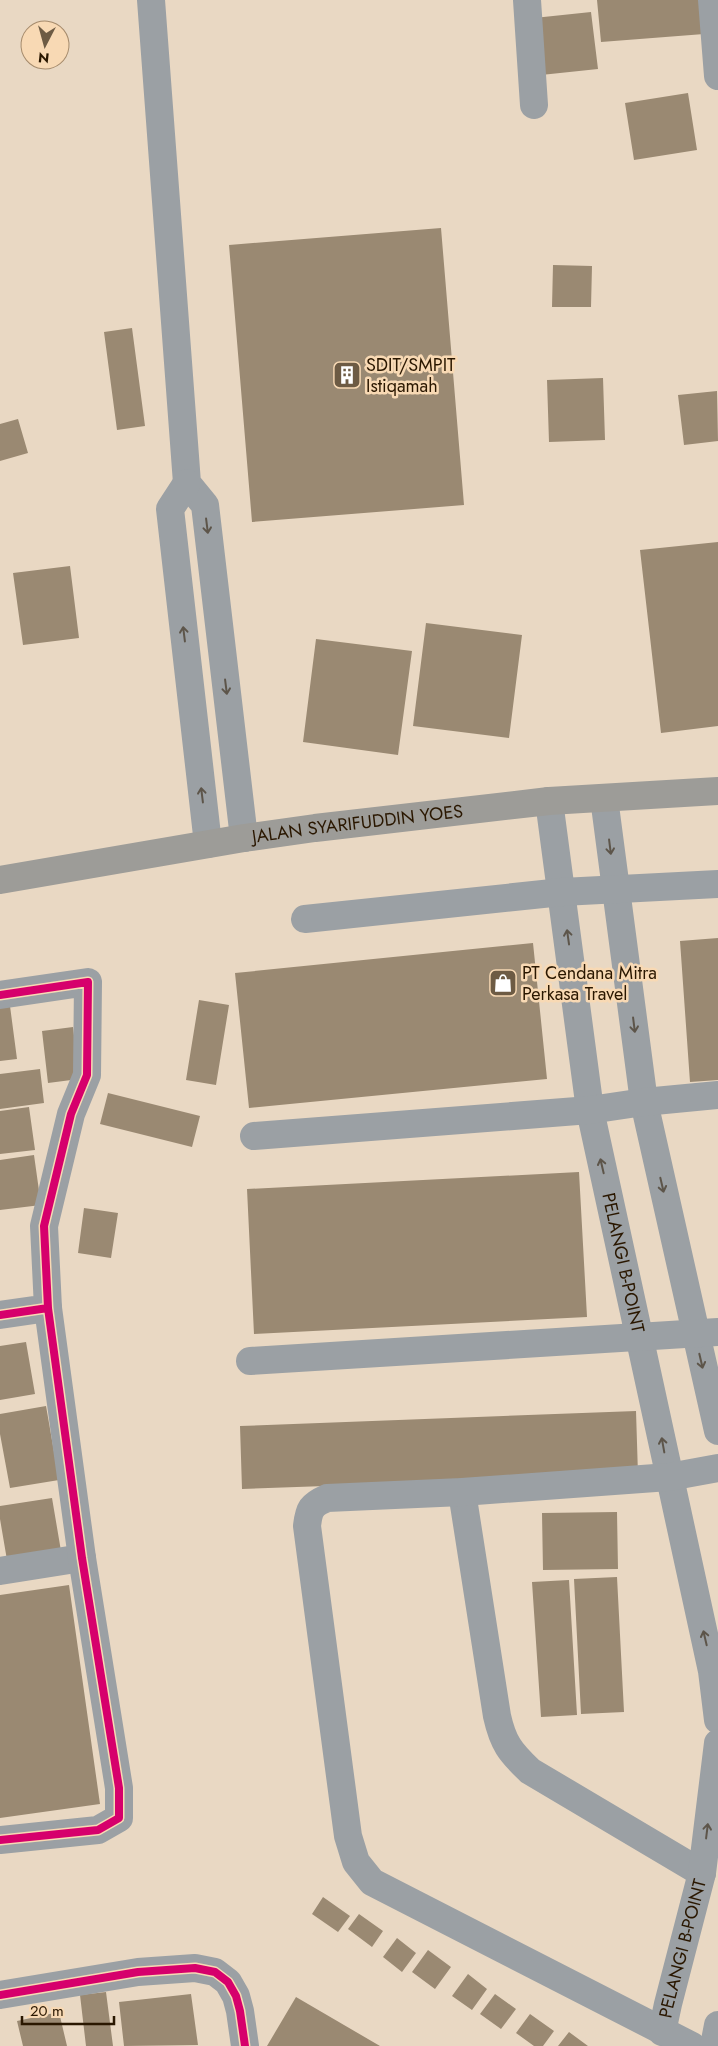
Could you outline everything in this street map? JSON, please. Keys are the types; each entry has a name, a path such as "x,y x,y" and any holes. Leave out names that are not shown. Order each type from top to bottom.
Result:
{"highway":[{"name":"JALAN SYARIFUDDIN YOES","path":"1,874 244,838 549,801 718,791"}],"street":[{"path":"151,0 187,483 205,505 244,838"},
{"path":"527,0 534,105"},
{"path":"712,0 718,76"},
{"path":"187,483 170,509 208,844"},
{"path":"604,798 644,1102 706,1332 718,1431"},
{"name":"PELANGI B-POINT","path":"549,801 590,1110 658,1415 669,1477 712,1671 718,1720"},
{"path":"305,919 562,892 718,884"},
{"path":"0,995 88,982 88,1075 71,1114 44,1226 48,1308 82,1558 119,1788 118,1818 98,1830 0,1840"},
{"path":"254,1136 590,1110 644,1102 718,1096"},
{"path":"0,1315 48,1308"},
{"path":"250,1361 706,1332"},
{"path":"662,2032 372,1882 356,1862 348,1836 307,1526 309,1512 315,1504 327,1498 462,1492 669,1477 718,1468"},
{"path":"462,1492 498,1716 502,1735 513,1754 530,1771 702,1873"},
{"path":"0,1571 82,1558"},
{"name":"PELANGI B-POINT","path":"692,2046 662,2032 702,1873 718,1743"},
{"path":"0,1995 138,1972 195,1968 215,1972 228,1982 236,1996 245,2046"},
{"path":"714,2046 718,2025"}],"building":[{"path":"597,0 701,0 704,34 601,42"},
{"path":"591,12 598,69 541,75 534,18"},
{"path":"688,93 697,150 634,160 625,103"},
{"name":"SDIT/SMPIT Istiqamah","path":"441,228 464,505 252,522 229,245"},
{"path":"553,265 592,266 591,307 552,307"},
{"path":"132,328 145,426 117,430 104,332"},
{"path":"603,378 605,440 549,442 547,380"},
{"path":"717,391 718,441 684,445 678,395"},
{"path":"18,419 28,453 0,461 0,424"},
{"path":"718,542 718,726 661,733 640,550"},
{"path":"70,566 79,638 23,645 13,573"},
{"path":"426,623 522,635 509,738 413,726"},
{"path":"316,639 412,651 398,755 303,742"},
{"path":"718,938 718,1080 690,1082 680,941"},
{"path":"533,943 547,1079 249,1108 235,973"},
{"path":"199,1000 229,1005 216,1085 186,1080"},
{"path":"10,1006 17,1059 0,1061 0,1007"},
{"path":"73,1027 79,1079 48,1083 42,1031"},
{"path":"40,1069 44,1103 0,1109 0,1074"},
{"path":"108,1093 200,1116 192,1147 100,1124"},
{"path":"29,1107 35,1150 0,1154 0,1111"},
{"path":"34,1155 41,1205 0,1210 0,1160"},
{"path":"579,1172 587,1317 254,1334 247,1189"},
{"path":"84,1208 118,1213 111,1258 78,1253"},
{"path":"26,1342 35,1394 0,1400 0,1346"},
{"path":"46,1406 59,1480 10,1488 0,1434 0,1414"},
{"path":"636,1411 638,1475 242,1489 240,1426"},
{"path":"52,1498 61,1551 7,1560 0,1519 0,1506"},
{"path":"617,1512 618,1569 543,1570 542,1513"},
{"path":"617,1577 624,1712 581,1714 574,1579"},
{"path":"569,1580 577,1715 541,1717 532,1582"},
{"path":"69,1585 100,1804 0,1818 0,1595"},
{"path":"323,1897 350,1916 338,1932 312,1914"},
{"path":"359,1914 383,1931 372,1947 348,1929"},
{"path":"397,1938 416,1953 402,1972 383,1957"},
{"path":"428,1950 451,1967 435,1989 412,1972"},
{"path":"468,1974 487,1989 472,2010 452,1996"},
{"path":"106,1992 113,2046 86,2046 80,1995"},
{"path":"191,1994 198,2045 124,2046 119,2002"},
{"path":"495,1994 516,2009 501,2029 480,2014"},
{"path":"296,1997 380,2046 267,2046"},
{"path":"59,2012 67,2046 23,2046 17,2021"},
{"path":"530,2014 554,2031 543,2046 534,2046 516,2033"},
{"path":"569,2032 588,2046 558,2046"}],"cycle path":[{"path":"0,995 88,982 87,1075 71,1114 44,1226 48,1308 0,1315"},
{"path":"0,1840 98,1830 119,1818 119,1788 82,1558 48,1308"},
{"path":"0,1995 138,1972 195,1968 215,1972 228,1982 236,1996 245,2046"}],"place":[{"name":"SDIT/SMPIT Istiqamah","path":"347,375"},
{"name":"PT Cendana Mitra Perkasa Travel","path":"503,983"}]}
